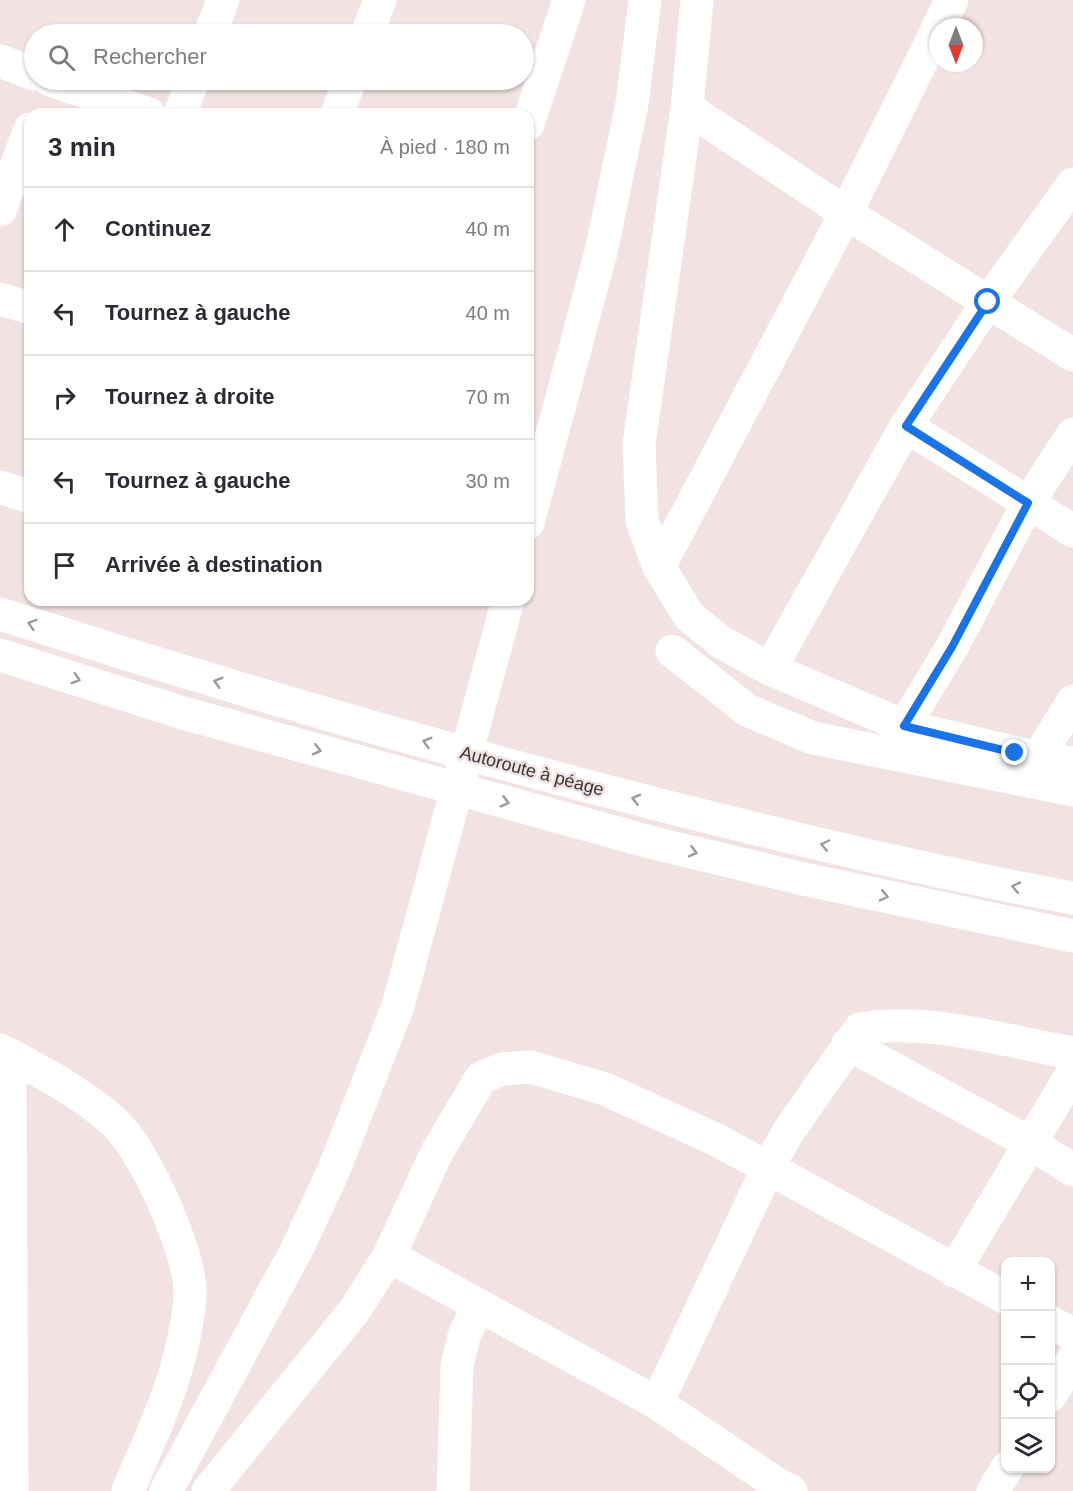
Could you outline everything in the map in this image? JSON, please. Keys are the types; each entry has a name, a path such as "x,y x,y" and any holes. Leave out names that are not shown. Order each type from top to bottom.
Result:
{"main road":[{"path":"214,24 222,0"},
{"path":"371,24 380,0"},
{"path":"533,108 569,0"},
{"path":"534,501 602,252 632,104 645,0"},
{"path":"697,0 687,108 639,444 642,521 659,567 689,616 721,642 770,669 904,726 1038,758 1073,763"},
{"path":"943,18 952,0"},
{"path":"659,567 846,213 929,45"},
{"path":"0,61 24,70"},
{"path":"38,108 45,90"},
{"path":"79,90 132,108"},
{"path":"182,108 189,90"},
{"path":"339,108 346,90"},
{"path":"687,108 846,213 1073,355"},
{"path":"0,210 24,145"},
{"path":"770,669 906,426 988,302 1073,184"},
{"path":"0,299 24,306"},
{"path":"906,426 1073,531"},
{"path":"904,726 952,647 1028,503 1073,434"},
{"path":"0,487 24,495"},
{"path":"166,1491 297,1249 333,1172 398,1006 506,606"},
{"name":"Autoroute à péage","path":"0,614 157,664 531,772 787,837 1073,898"},
{"path":"672,651 747,710 813,738 1073,790"},
{"path":"0,655 183,713 650,842 799,878 1073,936"},
{"path":"1038,758 1073,701"},
{"path":"657,1403 768,1168 788,1132 860,1029 891,1024 925,1027 1073,1053"},
{"path":"848,1044 1030,1143 1073,1170"},
{"path":"12,1491 5,1317 5,1052 70,1089 113,1120 136,1149 158,1191 190,1287 185,1335 177,1365 129,1491"},
{"path":"208,1491 354,1311 390,1256 437,1152 481,1078 502,1069 531,1067 605,1089 717,1140 1001,1296"},
{"path":"954,1271 1073,1072"},
{"path":"390,1256 657,1403 776,1488"},
{"path":"453,1491 457,1366 464,1336 479,1305"},
{"path":"1055,1325 1073,1335"},
{"path":"1055,1388 1073,1359"},
{"path":"993,1491 1004,1473"}],"route":[{"path":"988,302 906,426 1028,503 952,647 904,726 1015,753"}]}
